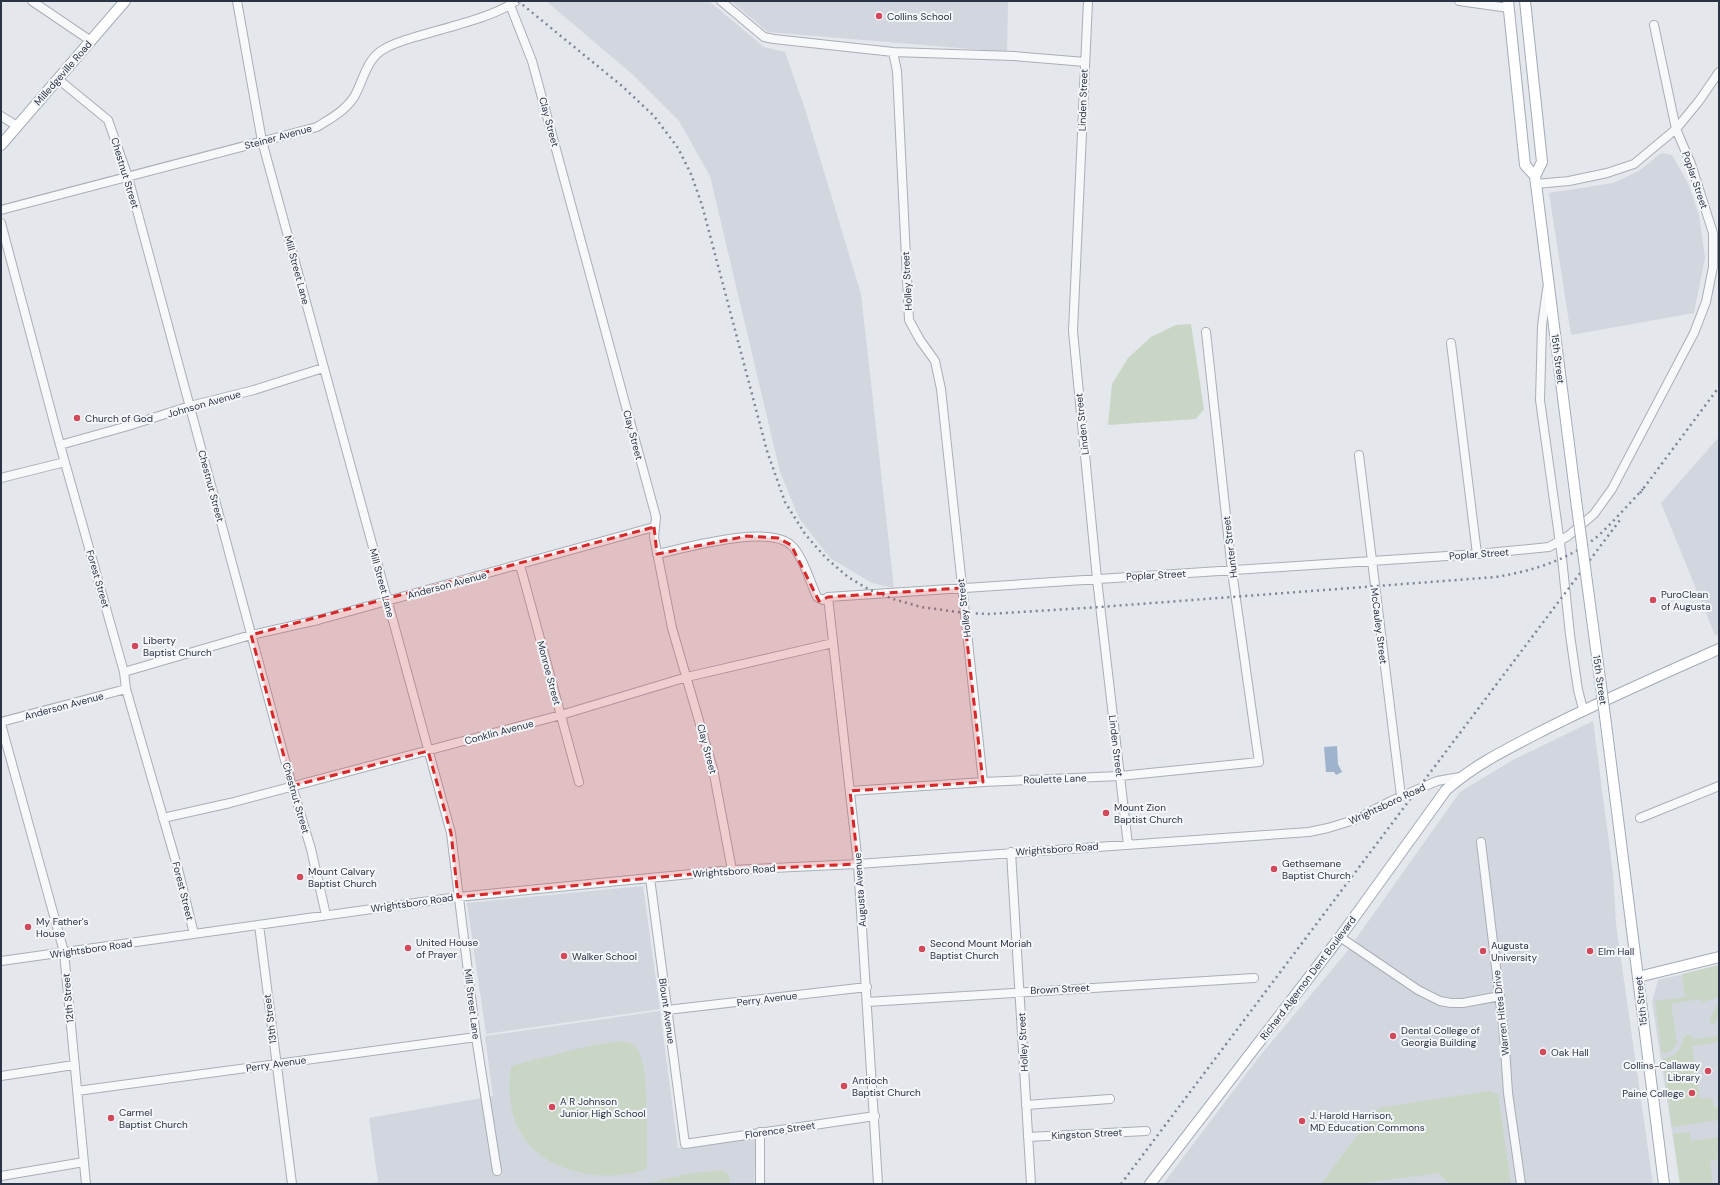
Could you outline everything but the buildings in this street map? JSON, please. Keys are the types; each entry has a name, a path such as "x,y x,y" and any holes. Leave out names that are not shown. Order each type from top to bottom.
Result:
{"main road":[{"name":"Milledgeville Road","path":"1,145 92,41 124,1"},
{"name":"15th Street","path":"1525,1 1542,162 1536,180 1664,1184"},
{"name":"15th Street","path":"1508,4 1525,165 1536,180"},
{"name":"Wrightsboro Road","path":"1464,775 1497,754 1583,710 1719,649"},
{"name":"Richard Algernon Dent Boulevard","path":"1153,1183 1340,937 1446,790 1464,775"},
{"path":"1638,977 1719,957"}],"street":[{"path":"32,1 92,41"},
{"name":"Mill Street Lane","path":"237,1 262,141 451,833 476,1036 497,1171"},
{"path":"721,1 764,37 893,52 1014,56 1085,62"},
{"name":"Linden Street","path":"1088,1 1073,331 1097,579 1128,845"},
{"path":"1459,1 1508,4"},
{"name":"Steiner Avenue","path":"1,210 317,127 342,111 355,96 369,64 376,54 385,48 396,43 492,13 513,3"},
{"name":"Clay Street","path":"513,3 532,60 656,517 654,537 672,628 713,769 732,870"},
{"name":"Poplar Street","path":"828,597 1477,554 1549,547 1560,541 1594,514 1612,489 1694,334 1706,302 1713,267 1713,233 1691,164 1676,129 1654,26"},
{"name":"Holley Street","path":"893,52 897,71 909,320 920,340 935,361 941,389 961,588 983,782"},
{"path":"1536,180 1569,182 1607,173 1634,164 1676,129 1699,101 1719,72"},
{"name":"Chestnut Street","path":"58,79 108,120 128,177 292,786 311,849 326,915"},
{"path":"1,116 18,126"},
{"name":"Forest Street","path":"1,223 60,445 124,672 126,689 178,869 194,934"},
{"path":"1548,281 1542,326 1540,400 1560,541 1570,635 1578,690 1583,710"},
{"name":"Hunter Street","path":"1206,332 1232,571 1259,762"},
{"path":"1451,343 1477,554"},
{"name":"Johnson Avenue","path":"60,445 128,426 190,406 254,390 323,368"},
{"name":"McCauley Street","path":"1359,455 1401,796"},
{"path":"1,478 65,462"},
{"name":"Anderson Avenue","path":"124,672 251,635 318,620 654,528"},
{"path":"657,554 747,536 767,536 778,538 792,545 804,566 817,597 823,600 828,597"},
{"name":"Monroe Street","path":"520,565 579,782"},
{"name":"Augusta Avenue","path":"828,597 858,864 878,1184"},
{"name":"Conklin Avenue","path":"163,818 230,803 428,751 561,715 687,677 833,643"},
{"name":"Anderson Avenue","path":"1,723 126,689"},
{"name":"12th Street","path":"1,723 5,755 64,952 86,1184"},
{"name":"Roulette Lane","path":"850,791 983,782 1120,776 1259,762"},
{"name":"Wrightsboro Road","path":"1,961 458,897 650,878 732,870 858,864 1309,832 1354,820 1401,796 1437,781 1464,775"},
{"path":"1640,818 1719,786"},
{"name":"Warren Hites Drive","path":"1481,842 1500,996 1508,1093 1521,1184"},
{"name":"Holley Street","path":"1011,852 1031,1184"},
{"name":"Blount Avenue","path":"650,878 685,1144"},
{"name":"13th Street","path":"259,925 292,1184"},
{"path":"1340,937 1418,990 1434,999 1451,1003 1463,1003 1500,996"},
{"name":"Brown Street","path":"867,1002 1254,978"},
{"name":"Perry Avenue","path":"667,1010 866,987"},
{"name":"Perry Avenue","path":"77,1091 476,1036"},
{"path":"1,1076 74,1065"},
{"path":"1026,1105 1110,1099"},
{"name":"Florence Street","path":"685,1144 874,1116"},
{"name":"Kingston Street","path":"1028,1137 1146,1131"},
{"path":"760,1132 760,1184"},
{"path":"1,1176 84,1162"}],"highlighted area":[{"path":"654,527 657,554 747,536 778,538 791,545 819,601 828,597 961,588 983,782 850,791 858,864 732,870 458,897 451,833 428,751 292,786 251,635"}],"shaded area":[{"path":"546,1 709,1 764,47 785,52 805,109 861,294 894,588 872,583 830,558 799,518 780,472 710,176 679,121 632,74"},
{"name":"Collins School","path":"731,1 1008,1 1007,52 768,32"},
{"path":"1661,153 1672,155 1688,183 1699,215 1705,258 1694,313 1571,335 1549,193 1613,183 1639,171"},
{"path":"1719,437 1719,634 1715,635 1661,503"},
{"name":"Augusta University","path":"1593,721 1613,873 1616,924 1653,1184 1163,1184 1259,1057 1345,954 1460,792 1511,761"},
{"name":"Walker School","path":"643,886 660,1009 486,1034 467,903"},
{"name":"Paine College","path":"1719,966 1719,1184 1680,1184 1652,1002 1658,980"},
{"name":"A R Johnson Junior High School","path":"660,1011 678,1148 756,1137 754,1184 366,1184 378,1182 369,1118 493,1096 485,1036"}],"green space":[{"path":"1191,324 1204,409 1196,419 1108,425 1112,384 1128,358 1151,337 1176,325"},
{"path":"1719,965 1719,997 1703,1002 1700,999 1671,1004 1677,1044 1670,1052 1662,1053 1655,1001 1685,997 1682,974"},
{"path":"1719,1004 1719,1017 1716,1023 1711,1024 1709,1021 1716,1006"},
{"path":"1688,1034 1694,1039 1719,1036 1719,1042 1692,1046 1700,1099 1712,1098 1714,1107 1719,1107 1719,1120 1672,1127 1663,1059 1671,1056 1679,1050 1683,1039"},
{"path":"613,1042 630,1043 636,1047 642,1058 647,1106 647,1169 629,1174 591,1174 572,1170 554,1163 538,1153 525,1140 516,1123 510,1095 511,1066 589,1046"},
{"path":"1489,1091 1498,1094 1511,1184 1449,1184 1439,1173 1357,1184 1323,1184 1323,1181 1378,1108"},
{"path":"1689,1132 1691,1141 1719,1137 1719,1159 1710,1161 1713,1184 1680,1184 1673,1134"},
{"path":"722,1170 729,1175 730,1184 646,1184 685,1174"}],"water":[{"path":"1337,746 1338,764 1342,772 1336,775 1334,772 1326,772 1324,747"}],"railway":[{"path":"518,1 622,86 654,116 678,148 691,174 702,205 767,451 785,502 805,534 826,558 848,577 868,589 893,599 921,607 965,613 989,614 1496,577 1536,568 1575,552 1598,536 1643,489"},
{"path":"1640,493 1719,387"},
{"path":"1121,1184 1620,520"}],"place":[{"name":"Collins School","path":"879,16"},
{"name":"Church of God","path":"77,418"},
{"name":"PuroClean of Augusta","path":"1653,600"},
{"name":"Liberty Baptist Church","path":"135,646"},
{"name":"Mount Zion Baptist Church","path":"1106,813"},
{"name":"Gethsemane Baptist Church","path":"1274,869"},
{"name":"Mount Calvary Baptist Church","path":"300,877"},
{"name":"My Father's House","path":"28,927"},
{"name":"United House of Prayer","path":"408,948"},
{"name":"Second Mount Moriah Baptist Church","path":"922,949"},
{"name":"Augusta University","path":"1483,951"},
{"name":"Elm Hall","path":"1590,951"},
{"name":"Walker School","path":"564,956"},
{"name":"Dental College of Georgia Building","path":"1393,1036"},
{"name":"Oak Hall","path":"1543,1052"},
{"name":"Collins-Callaway Library","path":"1708,1071"},
{"name":"Antioch Baptist Church","path":"844,1086"},
{"name":"Paine College","path":"1692,1093"},
{"name":"A R Johnson Junior High School","path":"552,1107"},
{"name":"Carmel Baptist Church","path":"111,1118"},
{"name":"J. Harold Harrison, MD Education Commons","path":"1302,1121"}]}
